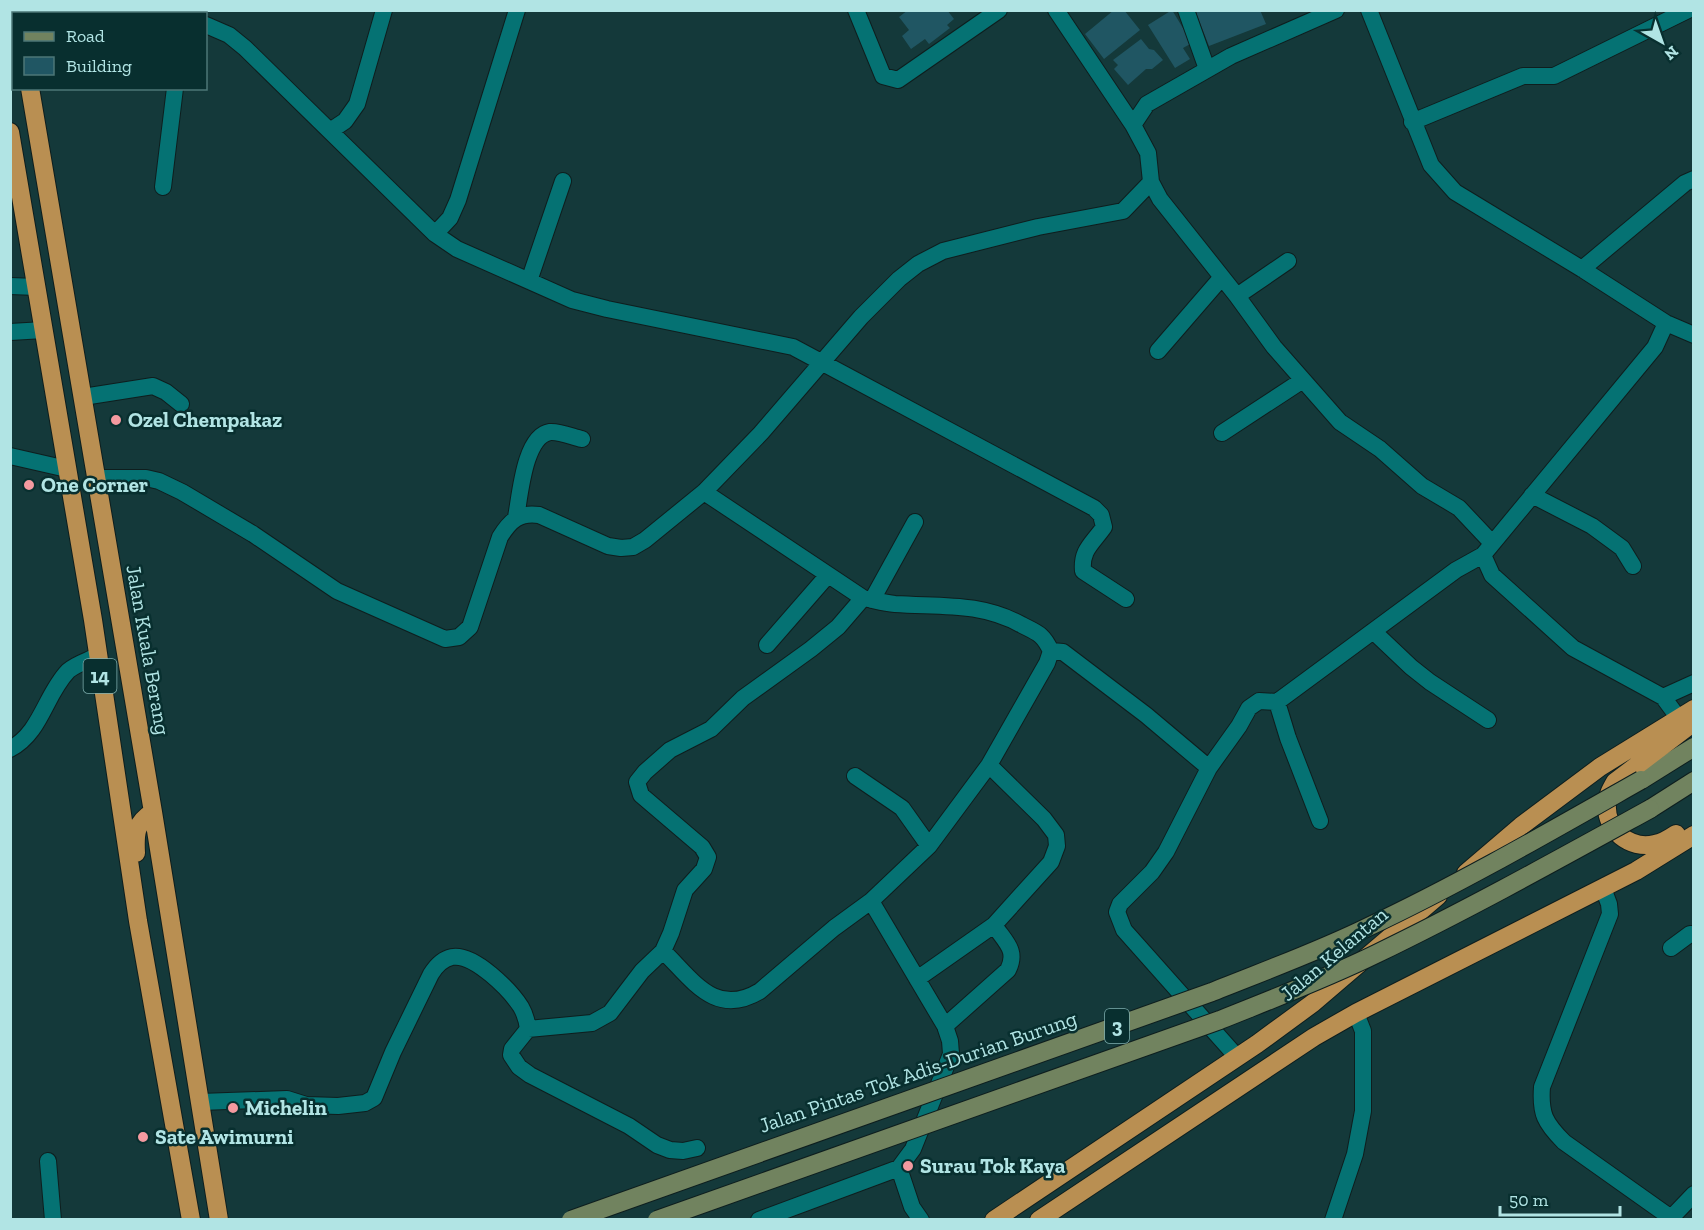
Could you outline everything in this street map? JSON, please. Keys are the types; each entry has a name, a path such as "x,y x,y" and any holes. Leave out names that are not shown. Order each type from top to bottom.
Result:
{"highway":[{"name":"Jalan Kuala Berang","path":"30,90 153,812 219,1220"},
{"name":"14","path":"10,132 68,469 138,921 191,1220"},
{"path":"96,648 112,649 119,643 122,632"},
{"path":"1688,719 1615,782 1606,805 1608,818 1614,829 1622,838 1633,844 1645,846 1657,844 1694,824"},
{"name":"Jalan Kelantan","path":"994,1220 1238,1057 1313,1003 1537,814 1600,767 1688,719"},
{"path":"138,921 135,833 140,821 153,812"},
{"path":"1039,1220 1314,1037 1356,1013 1636,871 1694,835"}],"main road":[{"name":"Jalan Pintas Tok Adis-Durian Burung","path":"571,1220 1212,992 1284,964 1367,928 1495,862 1641,780 1694,747"},
{"name":"3","path":"657,1220 1209,1024 1303,987 1375,955 1505,889 1694,781"}],"street":[{"path":"330,131 345,121 357,104 384,10"},
{"path":"435,234 450,218 458,200 517,10"},
{"path":"856,10 883,76 898,80 999,10"},
{"path":"1056,10 1133,125 1148,153 1151,182 1160,200 1274,346 1340,422 1380,449 1422,486 1459,508 1487,549 1492,575 1573,648 1663,697 1688,719"},
{"path":"1186,10 1207,69"},
{"path":"1133,125 1147,104 1207,69 1231,56 1336,10"},
{"path":"1369,10 1431,165 1455,192 1666,323 1694,335"},
{"path":"1412,122 1524,76 1554,76 1688,10"},
{"path":"207,25 237,41 435,234 457,249 572,300 793,347 1094,508 1101,515 1104,527 1085,549 1082,560 1083,572 1126,598"},
{"path":"163,187 175,90"},
{"path":"1582,269 1685,183 1694,179"},
{"path":"529,281 563,181"},
{"path":"96,478 146,478 159,481 253,534 337,591 445,639 459,637 470,627 500,537 516,517 527,513 539,515 608,546 627,548 645,540 704,492 761,433 821,362 899,279 918,264 943,251 964,245 1038,226 1123,211 1151,182"},
{"path":"1237,296 1288,261"},
{"path":"1158,351 1222,277"},
{"path":"10,286 37,287"},
{"path":"1238,1057 1124,930 1117,912 1120,904 1152,872 1166,852 1209,768 1249,708 1259,701 1277,702 1487,549 1655,347 1666,323"},
{"path":"10,332 44,330"},
{"path":"1222,433 1303,380"},
{"path":"82,397 153,386 166,392 181,404"},
{"path":"516,517 530,449 540,436 550,432 582,439"},
{"path":"10,456 68,469"},
{"path":"663,951 706,993 719,1000 734,1002 760,991 834,928 871,901 929,846 989,765 1047,663 1051,651 1045,637 1008,617 987,610 892,604 868,599 704,492"},
{"path":"1532,495 1592,526 1622,548 1633,566"},
{"path":"697,1148 670,1150 657,1144 628,1126 524,1071 514,1062 511,1055 512,1049 528,1029 592,1023 610,1013 642,971 663,951 685,890 704,869 708,857 702,847 641,795 637,782 670,750 711,729 743,698 811,649 868,599 915,522"},
{"path":"767,645 828,575"},
{"path":"1373,631 1417,672 1488,720"},
{"path":"10,749 21,742 35,725 59,682 68,671 96,648"},
{"path":"1051,651 1063,652 1146,715 1209,768"},
{"path":"1663,697 1694,683"},
{"path":"1277,702 1288,738 1320,821"},
{"path":"916,979 994,925 1051,862 1057,846 1056,835 1044,819 989,765"},
{"path":"855,776 902,808 929,846"},
{"path":"1603,888 1610,914 1542,1088 1543,1117 1564,1142 1673,1218 1694,1194"},
{"path":"759,1220 899,1168 914,1149 951,1054 945,1026 871,901"},
{"path":"945,1026 1008,970 1013,960 1012,951 994,925"},
{"path":"1671,948 1690,934 1694,934"},
{"path":"200,1102 287,1100 306,1105 338,1106 365,1103 374,1098 393,1052 431,974 436,966 450,957 468,960 490,973 520,1005 528,1029"},
{"path":"1333,1220 1355,1154 1364,1111 1363,1031 1356,1013"},
{"path":"48,1161 53,1220"},
{"path":"899,1168 912,1207 921,1220"}],"building":[{"path":"908,10 947,10 954,19 947,25 950,28 929,44 925,39 911,49 902,36 909,30 899,17"},
{"path":"1114,10 1124,10 1140,30 1104,59 1085,34"},
{"path":"1172,10 1192,43 1183,48 1190,59 1175,68 1148,25"},
{"path":"1195,10 1260,10 1266,24 1209,46"},
{"path":"1141,39 1163,60 1152,69 1146,69 1128,85 1114,69 1118,65 1113,60"}],"place":[{"name":"Ozel Chempakaz","path":"116,420"},
{"name":"One Corner","path":"29,485"},
{"name":"Michelin","path":"233,1108"},
{"name":"Sate Awimurni","path":"143,1137"},
{"name":"Surau Tok Kaya","path":"908,1166"}]}
